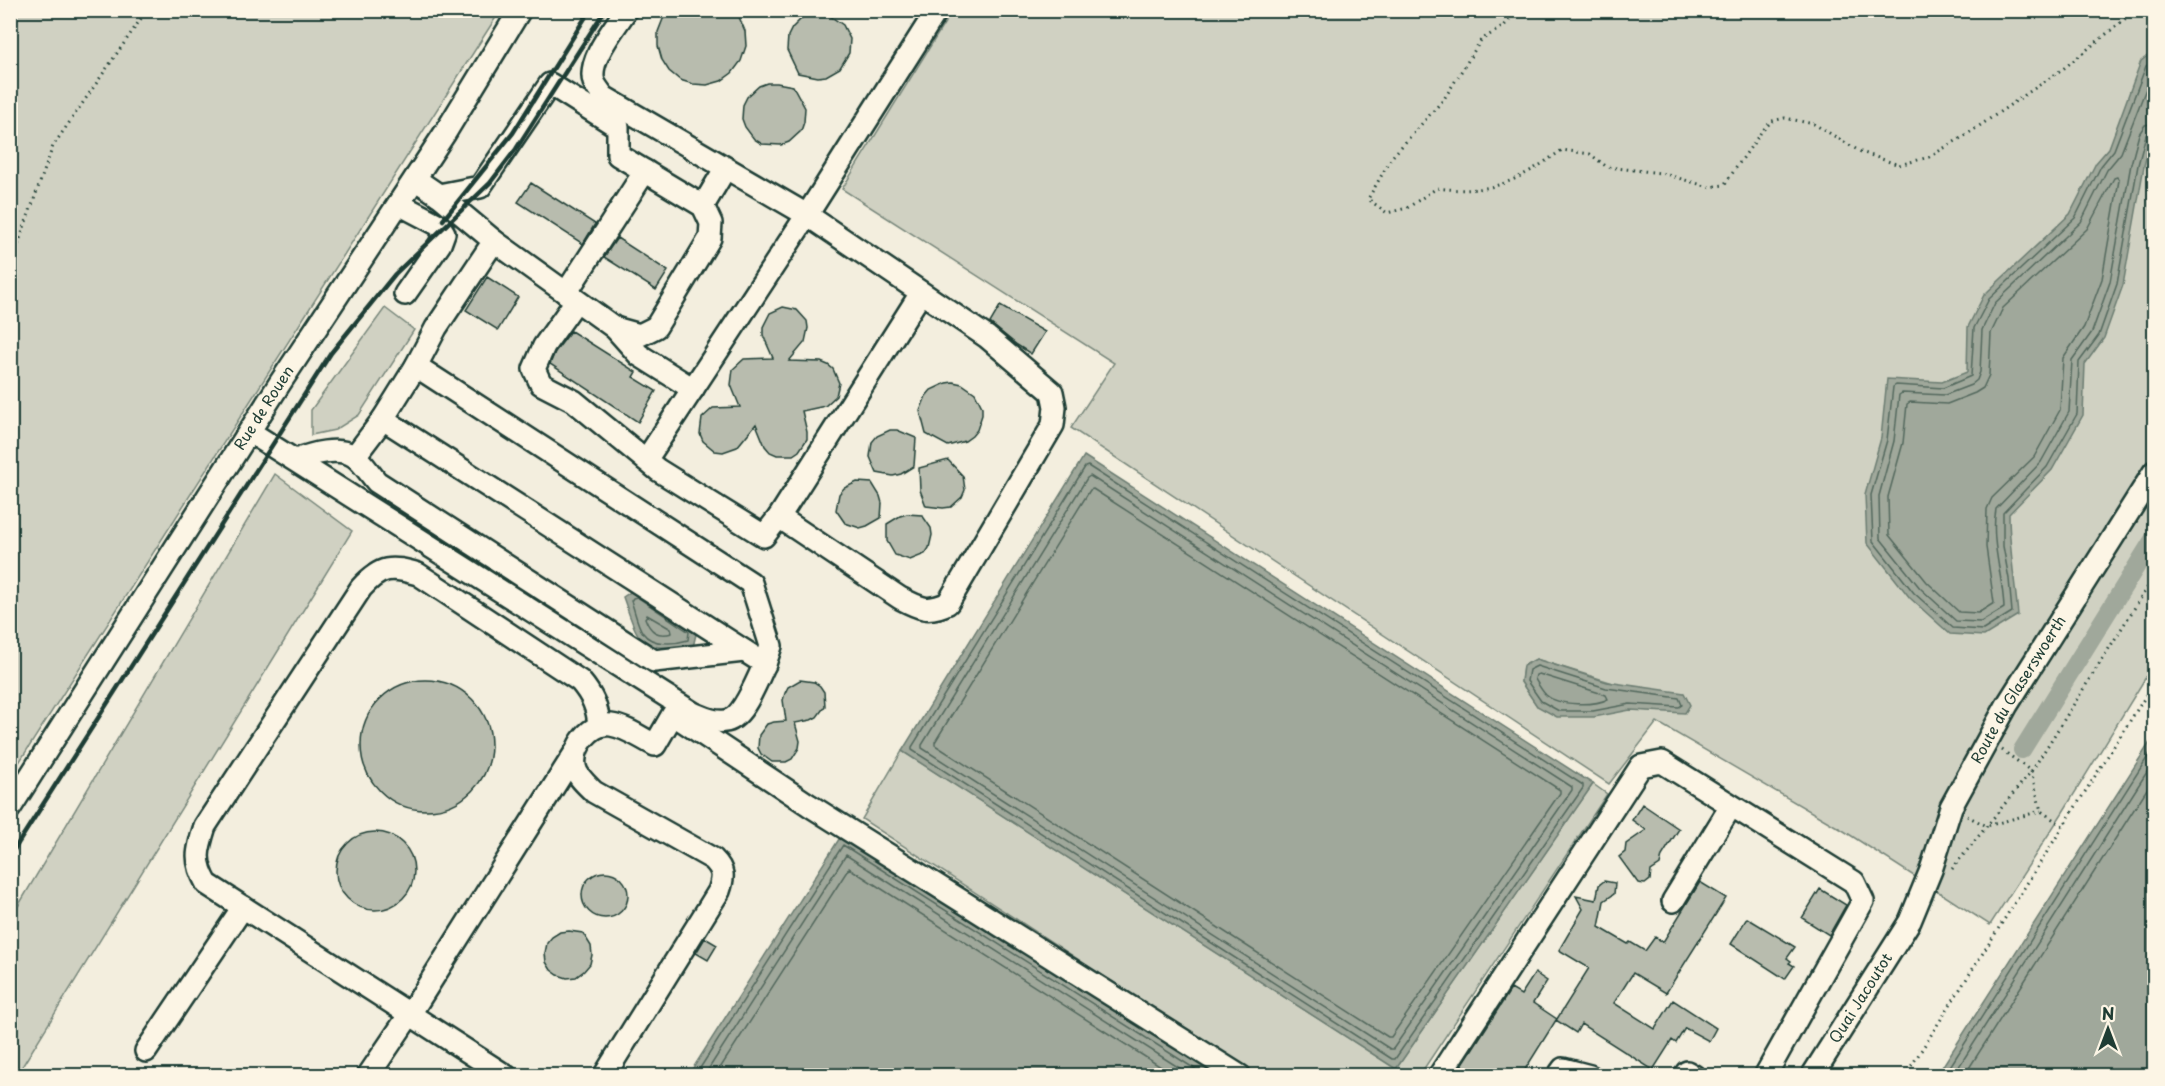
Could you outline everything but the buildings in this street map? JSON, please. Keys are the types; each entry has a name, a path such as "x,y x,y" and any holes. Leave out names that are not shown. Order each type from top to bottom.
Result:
{"street":[{"name":"Rue de Rouen","path":"10,808 285,375 415,179 520,10"},
{"path":"615,328 640,335 656,327 710,238 711,223 704,206 618,155 622,119 594,83 592,70 597,55 626,10"},
{"path":"646,460 807,215 937,10"},
{"path":"439,195 480,187 550,84 725,169 807,215 987,337 1052,392 1055,407 1053,425 948,603 937,609 919,609 900,598 779,517"},
{"path":"704,206 725,169"},
{"path":"645,171 571,297 534,369 541,384 574,401 658,470 764,536 779,517 921,293"},
{"path":"415,179 439,195 494,241 615,328 639,355 693,389"},
{"path":"399,204 439,225 444,233 440,244 405,294"},
{"path":"355,456 383,419 416,366 436,328 494,241"},
{"path":"416,366 751,583 771,646 765,664 742,709 734,719 724,722 710,720 669,705"},
{"path":"383,419 765,664"},
{"path":"250,432 647,684 669,705 809,805 1240,1076"},
{"path":"296,460 308,455 336,452 355,456 377,482 654,661 744,651"},
{"name":"Route du Glaserswoerth","path":"1910,921 1931,870 1951,807 2007,705 2154,472"},
{"path":"506,1076 207,884 198,868 198,848 205,826 361,588 373,574 387,569 401,569 418,574 580,681 589,691 598,714 599,726"},
{"path":"368,1076 591,730 599,726 610,725 655,744 669,705"},
{"path":"575,753 575,768 583,782 594,792 713,859 724,874 719,891 604,1076"},
{"path":"1438,1076 1641,765 1662,762 1854,882 1863,901 1765,1076"},
{"path":"1673,901 1731,806"},
{"path":"146,1051 243,907"},
{"name":"Quai Jacoutot","path":"1812,1076 1910,921"},
{"path":"1558,1076 1563,1069 1590,1076"},
{"path":"1684,1076 1687,1072 1694,1076"}],"path":[{"path":"10,267 53,146 147,10"},
{"path":"1517,10 1504,26 1481,40 1444,99 1392,157 1368,199 1387,213 1407,208 1437,188 1457,191 1480,190 1503,185 1536,169 1562,150 1590,154 1608,167 1662,173 1708,187 1724,185 1762,131 1772,121 1785,118 1814,124 1861,152 1899,165 1929,157 1966,135 2063,69 2136,10"},
{"path":"1952,869 2031,771 2154,578"},
{"path":"1905,1076 2154,683"},
{"path":"1988,740 2031,771 2041,811 2063,826"},
{"path":"1951,807 1987,826 2041,811"}],"shaded area":[{"path":"10,11 500,11 11,775 10,775"},
{"path":"952,11 2154,11 2154,664 1990,925 1844,831 1657,722 1609,784 1071,428 1114,363 842,189","holes":["1536,659 1613,683 1658,711 1537,706 1521,682 1523,666"]},
{"path":"385,308 414,330 359,415 335,430 311,435 311,410"},
{"path":"275,474 352,531 17,1075 11,1075 11,918"},
{"path":"902,751 1396,1069 1593,784 1607,794 1419,1076 1256,1075 862,819"}],"water":[{"path":"2154,51 2154,126 2144,166 2123,285 2104,338 2085,364 2083,415 2052,470 2009,514 2018,615 1984,636 1950,634 1910,598 1867,543 1865,495 1881,438 1887,379 1942,382 1967,372 1968,327 1984,295 2070,214 2096,163 2109,148 2141,61"},
{"path":"1084,456 1593,784 1396,1069 902,751"},
{"path":"635,589 697,630 693,647 661,647 644,642 638,635 623,597"},
{"path":"1536,659 1607,682 1684,693 1690,705 1685,713 1630,710 1594,717 1557,717 1537,706 1521,682 1523,666"},
{"path":"2154,736 2154,1075 1937,1075"},
{"path":"841,836 1217,1075 688,1076"}],"waterway":[{"path":"2022,750 2154,538"}],"railway":[{"path":"443,220 513,133 590,10"},
{"path":"10,856 331,353 395,274 490,183 516,149 605,10"}]}
